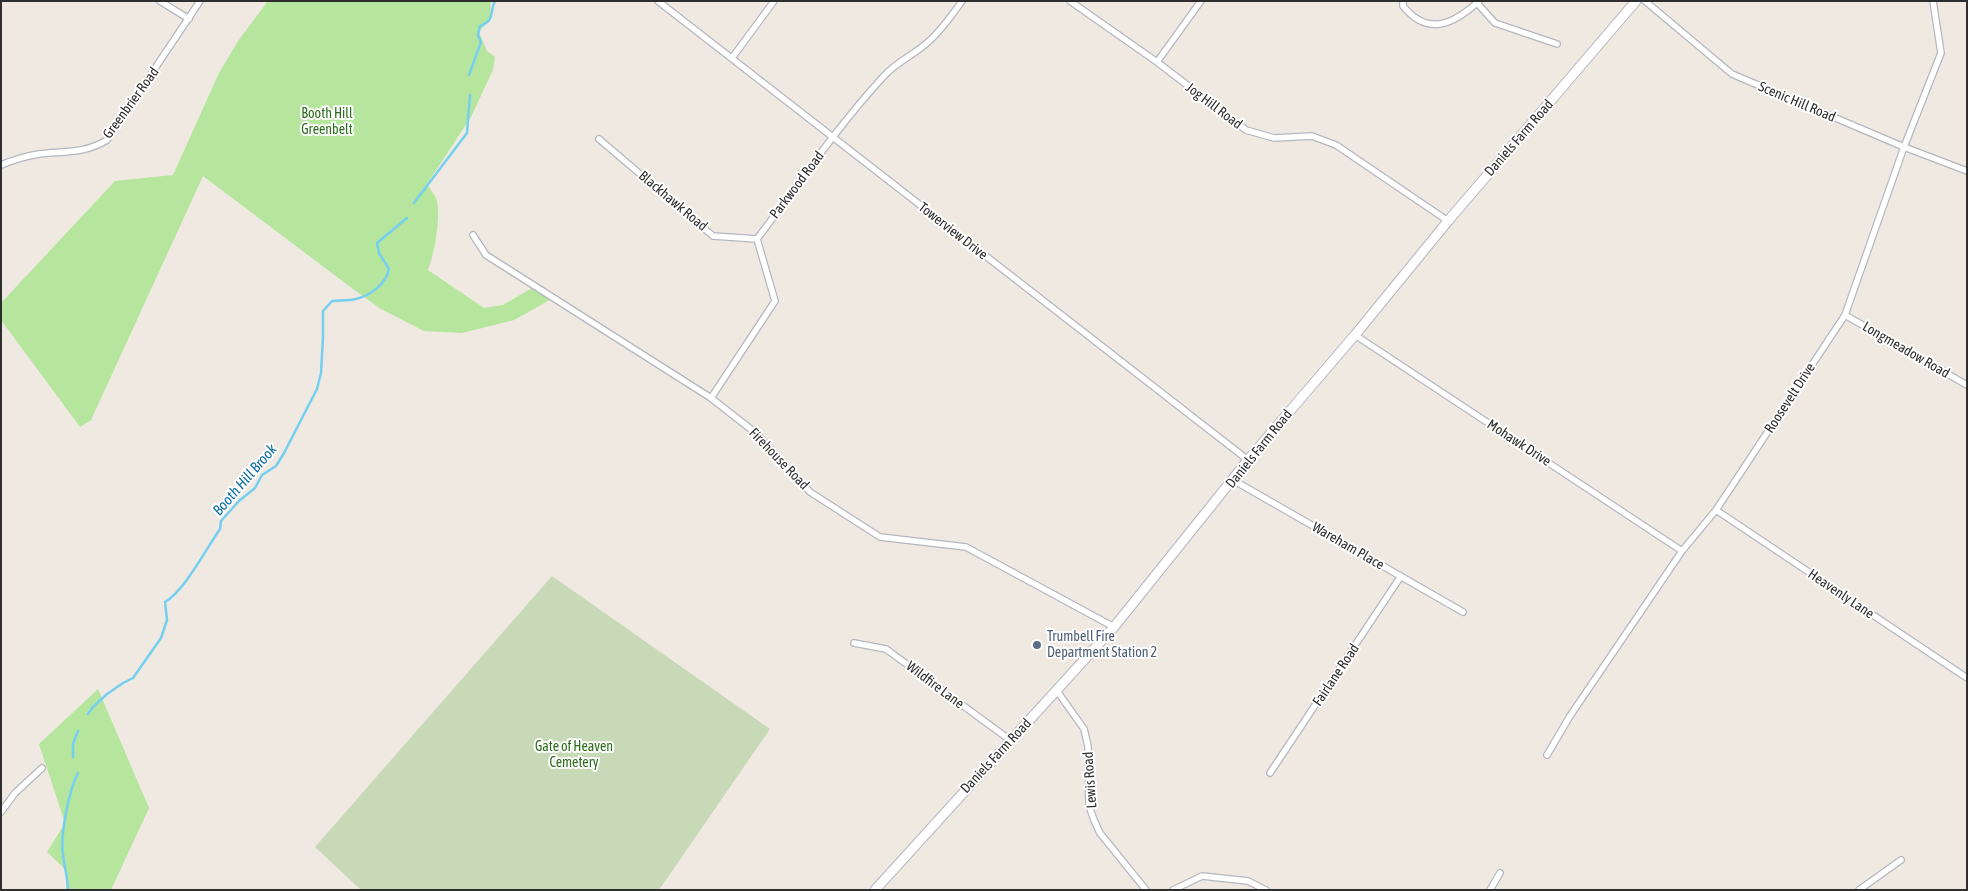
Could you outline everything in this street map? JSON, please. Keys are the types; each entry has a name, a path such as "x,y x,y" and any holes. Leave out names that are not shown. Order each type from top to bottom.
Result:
{"main road":[{"name":"Daniels Farm Road","path":"875,890 1114,627 1248,460 1355,335 1448,221 1636,1"}],"street":[{"path":"160,1 189,19"},
{"name":"Greenbrier Road","path":"1,165 37,154 92,149 107,140 200,1"},
{"name":"Towerview Drive","path":"658,1 1248,460"},
{"path":"732,58 774,1"},
{"name":"Parkwood Road","path":"757,239 832,138 884,75 904,57 928,42 962,1"},
{"name":"Jog Hill Road","path":"1070,1 1157,62 1246,130 1274,138 1312,136 1336,145 1448,221"},
{"path":"1157,62 1201,1"},
{"path":"1403,1 1403,6 1412,18 1435,26 1457,19 1478,2 1495,23 1558,44"},
{"name":"Scenic Hill Road","path":"1645,1 1732,74 1904,147 1967,170"},
{"name":"Roosevelt Drive","path":"1547,755 1570,716 1682,551 1716,510 1845,314 1904,147 1941,53 1933,1"},
{"name":"Blackhawk Road","path":"599,138 713,236 757,239"},
{"name":"Firehouse Road","path":"473,235 486,255 712,398 757,434 810,492 880,537 966,547 1114,627"},
{"path":"712,398 775,302 757,239"},
{"name":"Longmeadow Road","path":"1845,314 1967,385"},
{"name":"Mohawk Drive","path":"1355,335 1682,551"},
{"name":"Wareham Place","path":"1233,480 1463,612"},
{"name":"Heavenly Lane","path":"1716,510 1967,678"},
{"name":"Fairlane Road","path":"1270,773 1402,576"},
{"name":"Wildfire Lane","path":"854,643 886,649 1010,740"},
{"name":"Lewis Road","path":"1057,690 1084,729 1088,746 1089,806 1094,820 1100,833 1146,890"},
{"path":"1,812 15,793 42,768"},
{"path":"1859,890 1901,860"},
{"path":"1490,890 1500,873"},
{"path":"1173,890 1202,876 1248,881 1266,890"}],"green space":[{"name":"Booth Hill Greenbelt","path":"268,1 491,1 490,19 479,32 487,51 495,57 493,70 471,117 427,184 438,205 435,245 428,270 484,308 503,305 539,284 557,296 514,320 462,333 424,331 381,309 203,176 91,420 80,427 1,320 1,303 115,181 173,175 219,73 238,41"},
{"name":"Gate of Heaven Cemetery","path":"552,576 770,729 659,890 361,890 315,847"},
{"path":"98,689 149,808 111,890 66,890 67,871 47,852 65,823 39,744"}],"waterway":[{"name":"Booth Hill Brook","path":"469,75 481,42 478,35 480,26 485,24 490,18 495,1"},
{"name":"Booth Hill Brook","path":"414,203 467,133 470,95"},
{"name":"Booth Hill Brook","path":"88,714 107,694 133,678 161,638 167,620 165,602 173,596 195,568 220,529 221,521 239,501 255,488 262,475 276,466 317,389 321,373 323,311 332,301 362,297 372,292 381,284 389,269 379,253 377,243 407,218"},
{"name":"Booth Hill Brook","path":"73,757 73,744 78,731"},
{"name":"Booth Hill Brook","path":"68,890 62,846 69,801 78,773"}],"place":[{"name":"Trumbell Fire Department Station 2","path":"1037,645"}]}
